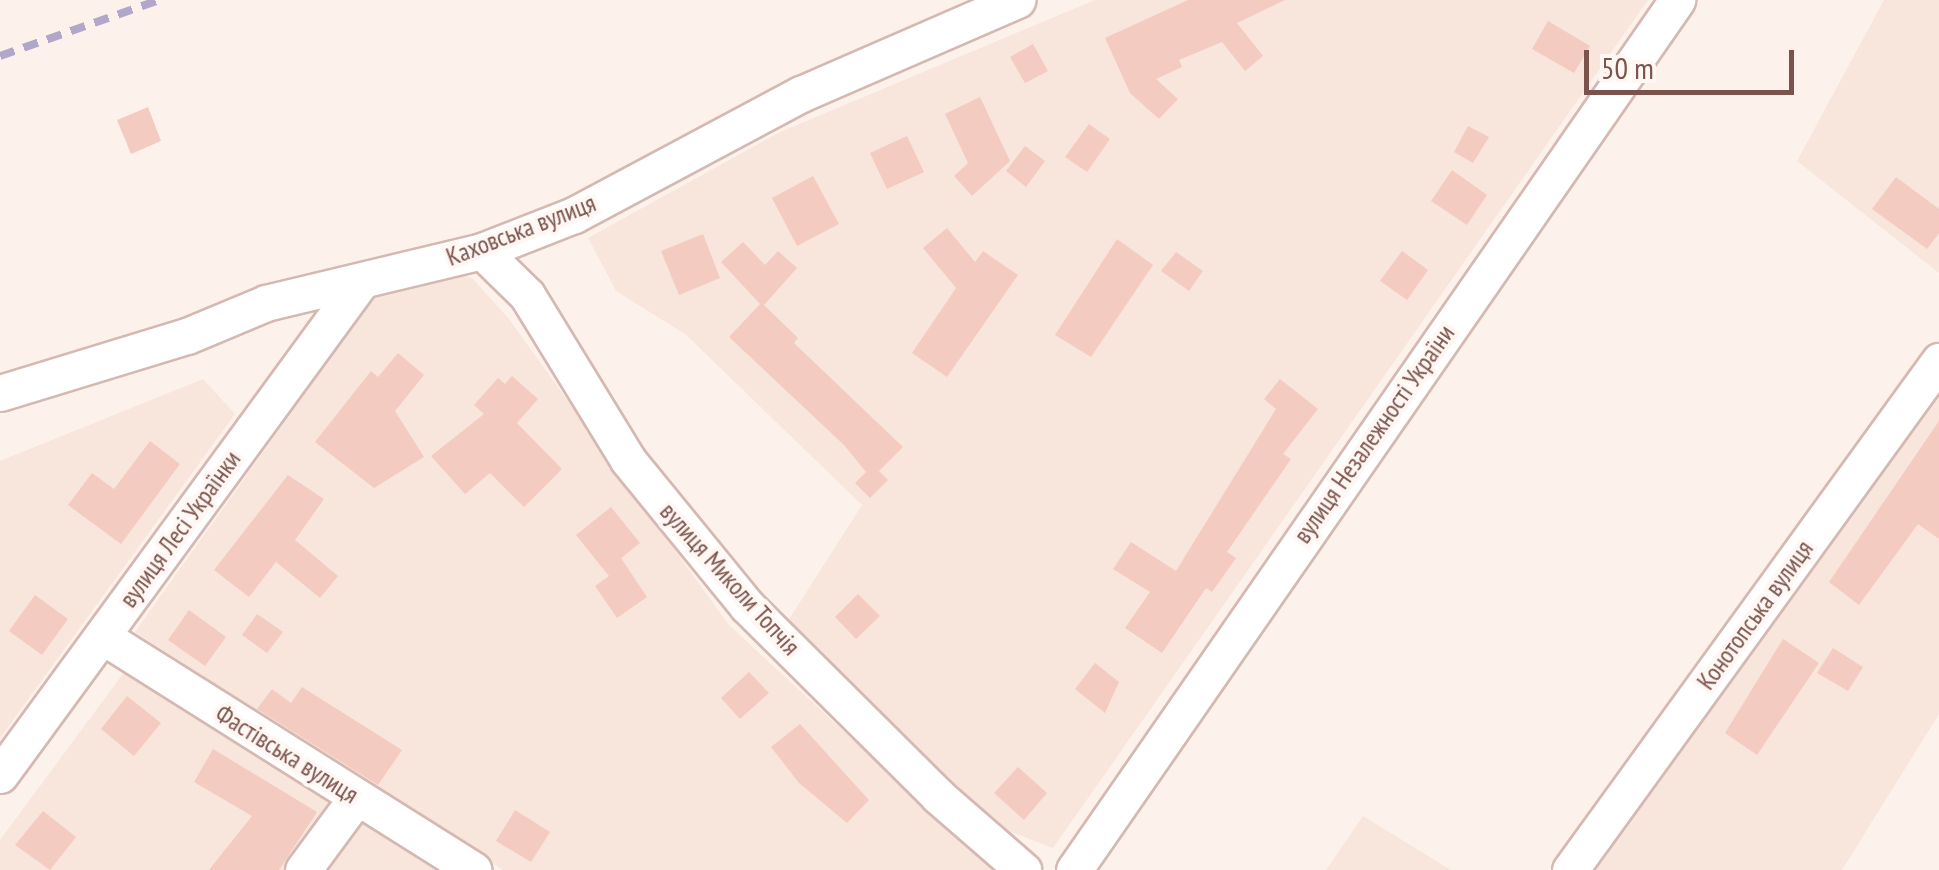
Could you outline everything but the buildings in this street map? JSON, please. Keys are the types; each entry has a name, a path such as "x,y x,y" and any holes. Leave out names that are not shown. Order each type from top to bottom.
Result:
{"street":[{"name":"Каховська вулиця","path":"0,394 187,336 266,304 482,251 574,215 801,94 1017,0"},
{"name":"вулиця Незалежності України","path":"1074,870 1677,0"},
{"name":"вулиця Миколи Топчія","path":"482,251 527,296 628,460 747,606 938,796 1024,870"},
{"name":"вулиця Лесі Українки","path":"0,775 360,283"},
{"name":"Конотопська вулиця","path":"1570,870 1939,361"},
{"name":"Фастівська вулиця","path":"102,636 474,870"},
{"path":"302,870 356,798"}],"shaded area":[{"path":"1095,0 1648,0 1053,848 996,826 786,624 862,505 685,334 616,291 588,238 780,132"},
{"path":"1884,0 1939,0 1939,273 1797,161"},
{"path":"454,270 473,279 509,319 728,624 993,870 503,870 135,632 375,295"},
{"path":"203,379 235,414 0,738 0,461"},
{"path":"1939,392 1939,714 1842,870 1596,870"},
{"path":"125,671 333,805 284,870 0,870 0,840"},
{"path":"1363,816 1451,870 1326,870"},
{"path":"356,817 442,870 318,870"}],"railway":[{"path":"0,56 159,0"}]}
